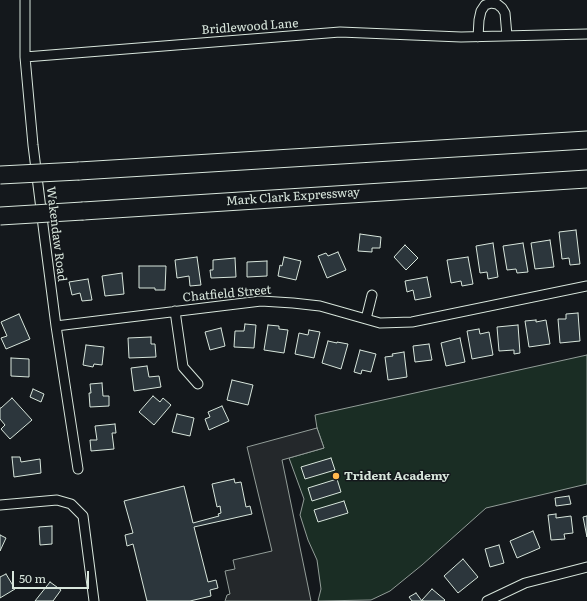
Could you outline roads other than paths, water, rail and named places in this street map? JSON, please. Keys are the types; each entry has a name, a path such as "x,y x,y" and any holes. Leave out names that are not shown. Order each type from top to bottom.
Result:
{"highway":[{"path":"0,175 587,140"},
{"name":"Mark Clark Expressway","path":"0,216 587,179"}],"street":[{"name":"Wakendaw Road","path":"25,0 24,56 41,211 56,326 78,469"},
{"path":"478,37 481,11 485,6 491,3 497,4 505,13 507,36"},
{"name":"Bridlewood Lane","path":"24,56 340,32 461,37 587,34"},
{"name":"Chatfield Street","path":"56,326 262,301 293,302 320,306 380,323 412,322 587,286"},
{"path":"366,319 372,295"},
{"path":"175,311 183,367 198,384"},
{"path":"0,506 57,500 71,504 83,516 94,601"},
{"path":"487,601 525,583 587,567"}],"place":[{"name":"Trident Academy","path":"336,476"}]}
